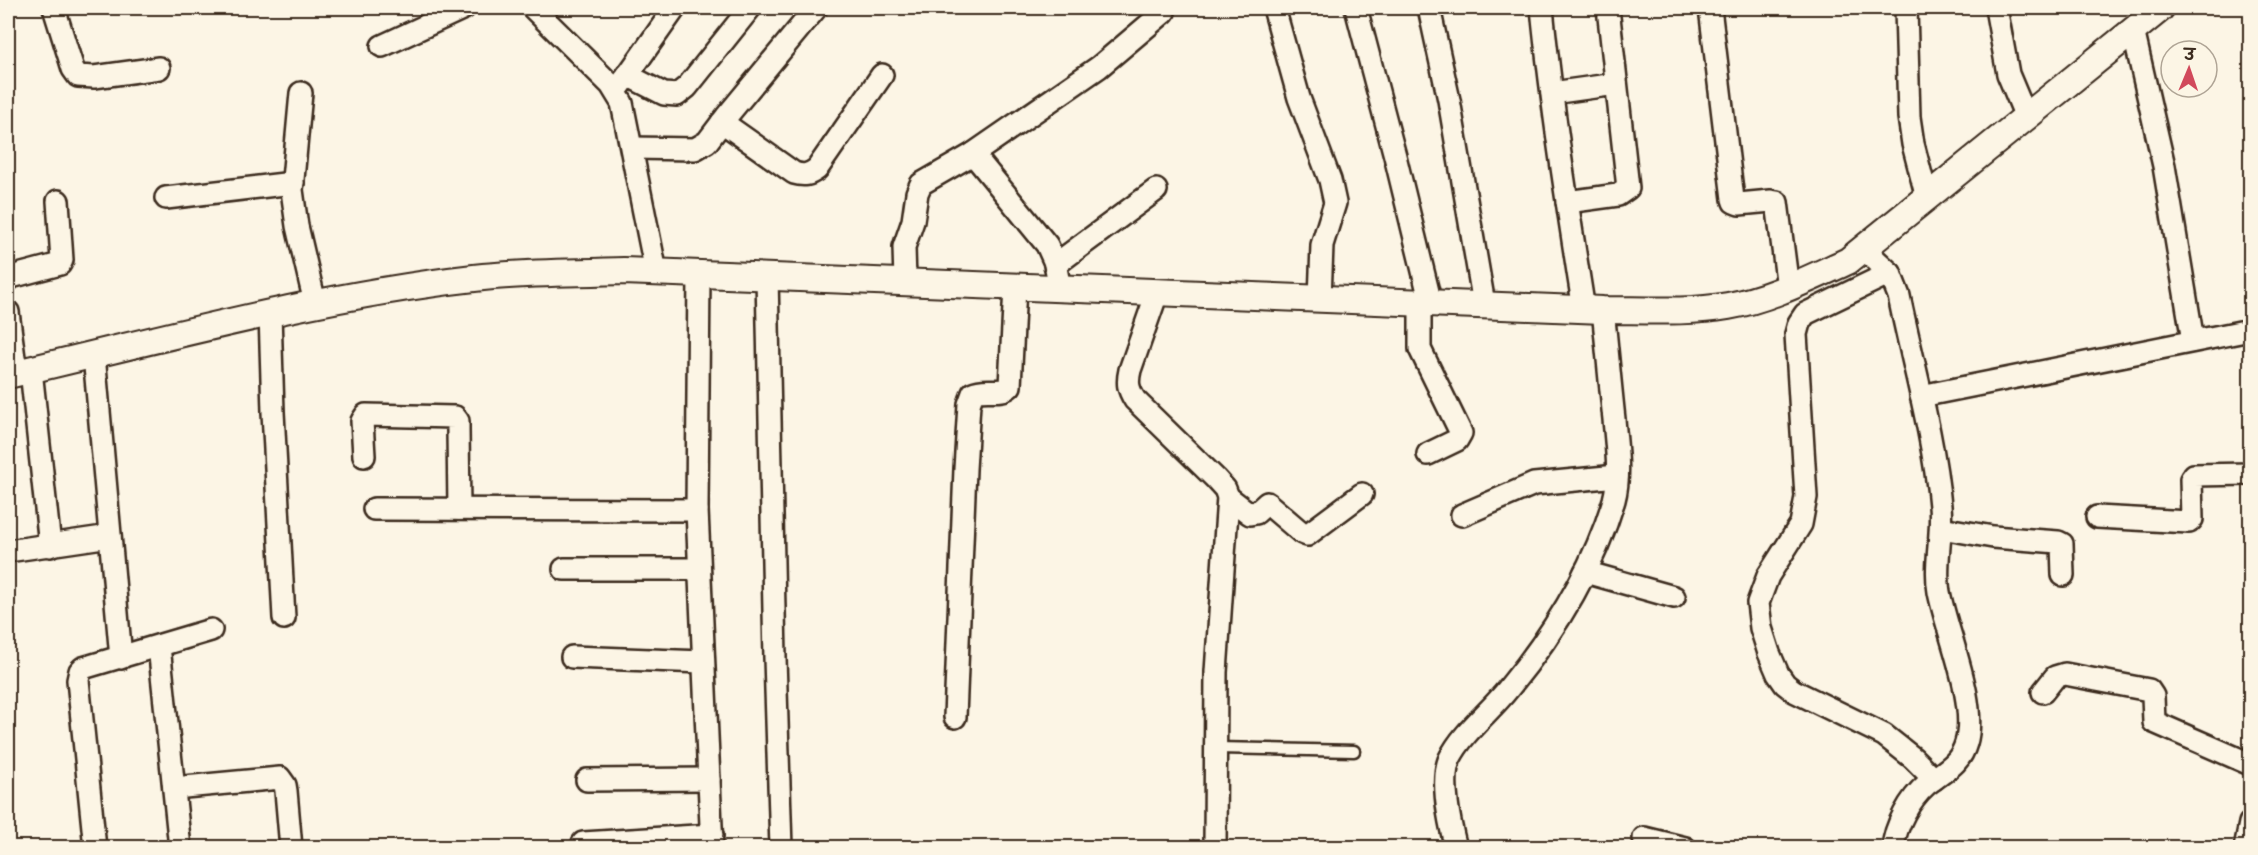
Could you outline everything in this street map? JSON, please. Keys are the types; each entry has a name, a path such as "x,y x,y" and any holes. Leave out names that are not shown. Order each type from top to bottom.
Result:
{"street":[{"path":"54,8 73,69 78,76 94,77 159,68"},
{"path":"382,46 464,8"},
{"path":"533,8 622,83 677,95 687,87 750,8"},
{"path":"656,272 622,103 622,83 675,8"},
{"path":"632,148 695,149 707,142 816,8"},
{"path":"1274,8 1299,98 1330,180 1335,203 1322,245 1320,299"},
{"path":"1356,8 1395,156 1423,313 1420,349 1461,433 1457,440 1428,454"},
{"path":"1429,8 1449,100 1484,304"},
{"path":"1456,848 1449,817 1446,781 1449,759 1466,735 1494,707 1537,653 1585,572 1615,497 1617,455 1599,317 1567,202 1551,93 1542,8"},
{"path":"1567,202 1618,195 1628,188 1608,8"},
{"path":"1710,8 1733,199 1739,204 1777,202 1788,288"},
{"path":"1906,8 1909,117 1912,144 1927,198"},
{"path":"1996,8 2008,74 2026,117"},
{"path":"1934,779 1913,758 1884,735 1794,691 1778,674 1769,653 1758,603 1764,585 1801,524 1806,497 1796,334 1799,323 1805,314 1877,261 1927,198 2026,117 2136,42 2160,8"},
{"path":"905,282 903,252 914,216 918,188 924,182 973,154 1099,67 1164,12"},
{"path":"2136,42 2164,166 2193,341"},
{"path":"722,122 794,173 802,176 810,174 817,169 882,75"},
{"path":"1551,93 1616,84"},
{"path":"301,93 292,183 297,226 315,303"},
{"path":"973,154 1047,245 1058,277"},
{"path":"166,198 292,183"},
{"path":"24,379 95,368 270,323 315,303 476,278 624,271 656,272 699,289 767,291 905,282 1014,299 1058,277 1156,190"},
{"path":"8,280 60,264 62,260 58,201"},
{"path":"1058,277 1153,304 1320,299 1423,313 1484,304 1599,317 1728,306 1788,288 1848,261 1877,261"},
{"path":"1877,261 1899,296 1921,396 1938,488 1941,528 1937,580 1965,693 1969,727 1966,744 1957,762 1917,795 1904,815 1893,840 1893,848"},
{"path":"583,843 712,841 698,569 699,289"},
{"path":"767,291 781,848"},
{"path":"955,717 964,469 969,404 973,393 979,390 1004,390 1010,386 1014,299"},
{"path":"1153,304 1130,370 1127,381 1128,390 1135,400 1216,478 1225,489 1227,497 1216,672 1215,848"},
{"path":"8,312 24,379 50,546"},
{"path":"270,323 284,618"},
{"path":"1921,396 2250,330"},
{"path":"95,368 121,658"},
{"path":"364,456 362,421 366,415 455,417 458,421 459,509"},
{"path":"2097,517 2189,522 2192,519 2191,482 2194,475 2250,474"},
{"path":"1462,515 1534,484 1617,476"},
{"path":"1227,497 1250,514 1256,513 1267,503 1307,535 1362,494"},
{"path":"374,509 697,510"},
{"path":"1941,528 1993,537 2058,542 2062,544 2063,549 2063,575"},
{"path":"8,551 110,536"},
{"path":"564,568 698,569"},
{"path":"1585,572 1674,597"},
{"path":"95,848 78,675 83,668 211,630"},
{"path":"159,646 180,848"},
{"path":"572,657 703,662"},
{"path":"2043,692 2055,677 2065,674 2149,690 2153,696 2154,722 2250,764"},
{"path":"174,788 280,778 286,791 291,848"},
{"path":"587,780 709,779"},
{"path":"2246,848 2250,824"},
{"path":"1644,837 1685,848"}],"lane":[{"path":"1216,748 1354,751"}]}
